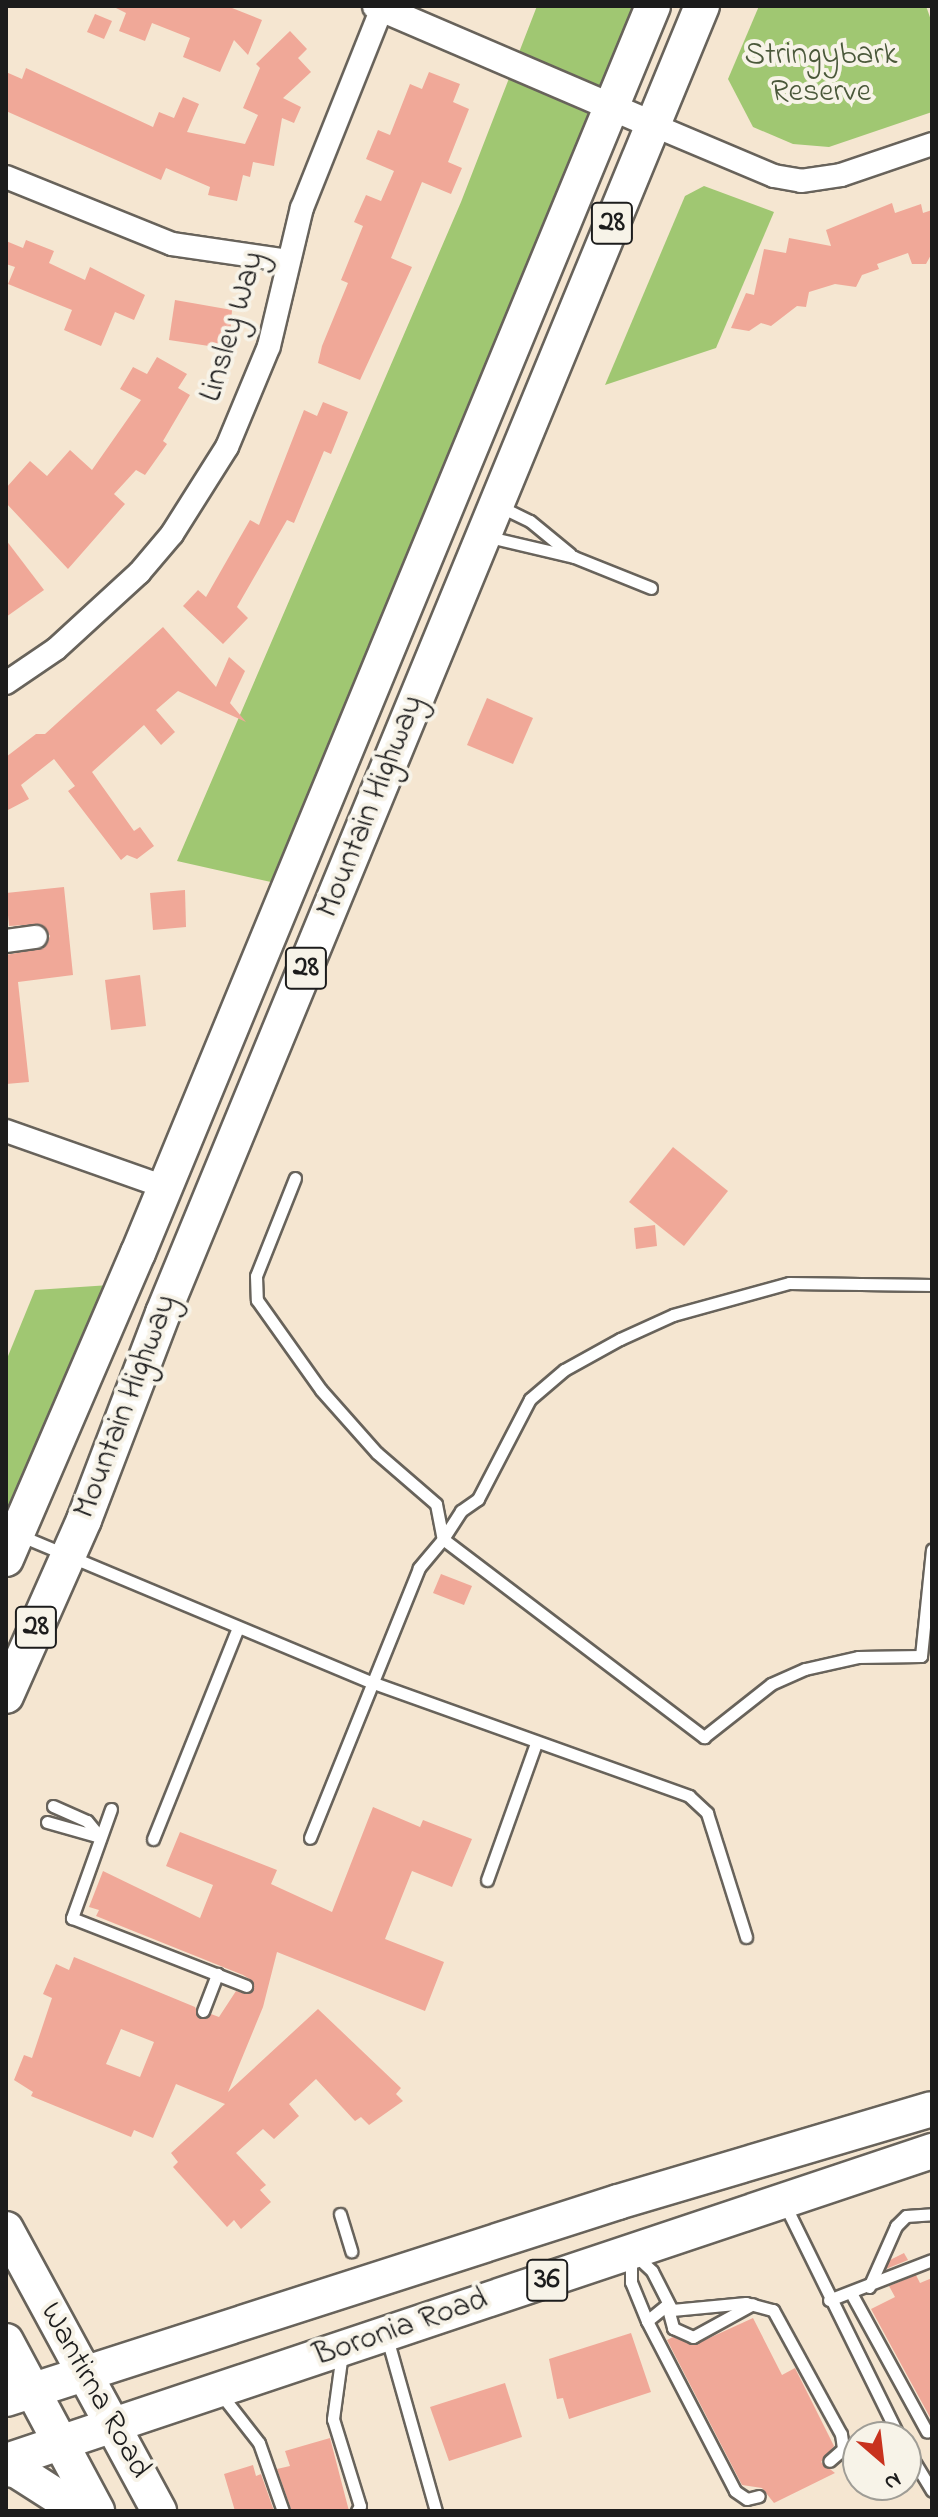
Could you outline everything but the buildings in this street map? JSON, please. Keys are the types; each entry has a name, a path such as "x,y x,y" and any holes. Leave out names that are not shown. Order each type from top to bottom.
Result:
{"main road":[{"name":"Mountain Highway","path":"12,1547 165,1187 653,6"},
{"name":"Mountain Highway","path":"6,1696 68,1559 163,1313 702,6"},
{"path":"449,504 491,520"},
{"name":"Boronia Road","path":"19,2394 618,2202 932,2109"},
{"name":"Boronia Road","path":"6,2461 932,2151"},
{"path":"618,2202 631,2252"},
{"name":"Wantirna Road","path":"6,2229 159,2511"},
{"name":"Wantirna Road","path":"6,2341 19,2394 61,2442 97,2511"},
{"path":"6,2469 16,2470 80,2511"}],"street":[{"path":"379,7 774,176 801,181 841,175 932,144"},
{"name":"Linsley Way","path":"6,683 56,649 139,573 204,487 257,383 302,208 379,7"},
{"path":"6,177 172,244 288,261"},
{"path":"6,941 36,937"},
{"path":"6,1131 165,1187"}],"lane":[{"path":"491,520 530,521 574,557"},
{"path":"491,520 651,588"},
{"path":"295,1178 256,1276 257,1300 321,1390 377,1453 436,1504 461,1511"},
{"path":"310,1838 419,1568 461,1511 478,1499 530,1399 564,1370 620,1339 673,1315 789,1283 932,1285"},
{"path":"436,1504 443,1539 704,1737 771,1684 805,1669 858,1657 921,1656 932,1550"},
{"path":"12,1547 68,1559 371,1682 700,1802 746,1937"},
{"path":"153,1839 237,1630"},
{"path":"487,1880 536,1743"},
{"path":"53,1806 87,1821 100,1837"},
{"path":"111,1809 72,1918 246,1986"},
{"path":"47,1822 100,1837"},
{"path":"203,2011 217,1974"},
{"path":"783,2201 891,2421"},
{"path":"340,2214 351,2251"},
{"path":"869,2287 896,2226 906,2216 932,2214"},
{"path":"631,2252 652,2271 673,2328 693,2337 753,2304"},
{"path":"631,2252 631,2282 647,2321 735,2491 747,2499 759,2496"},
{"path":"829,2300 932,2260"},
{"path":"851,2293 929,2430"},
{"path":"667,2305 681,2312 753,2304 780,2318 841,2434 843,2449 829,2461"},
{"path":"647,2321 667,2305"},
{"path":"386,2335 436,2511"},
{"path":"343,2349 333,2419 360,2506 357,2511"},
{"path":"218,2391 259,2443 283,2511"},
{"path":"922,2473 932,2491"}],"green space":[{"path":"537,6 651,6 289,886 177,861 461,202"},
{"name":"Stringybark Reserve","path":"759,6 926,6 932,23 932,112 829,147 793,144 753,127 728,79"},
{"path":"704,186 774,212 716,348 605,385 685,196"},
{"path":"125,1284 6,1559 6,1361 35,1290"}]}
